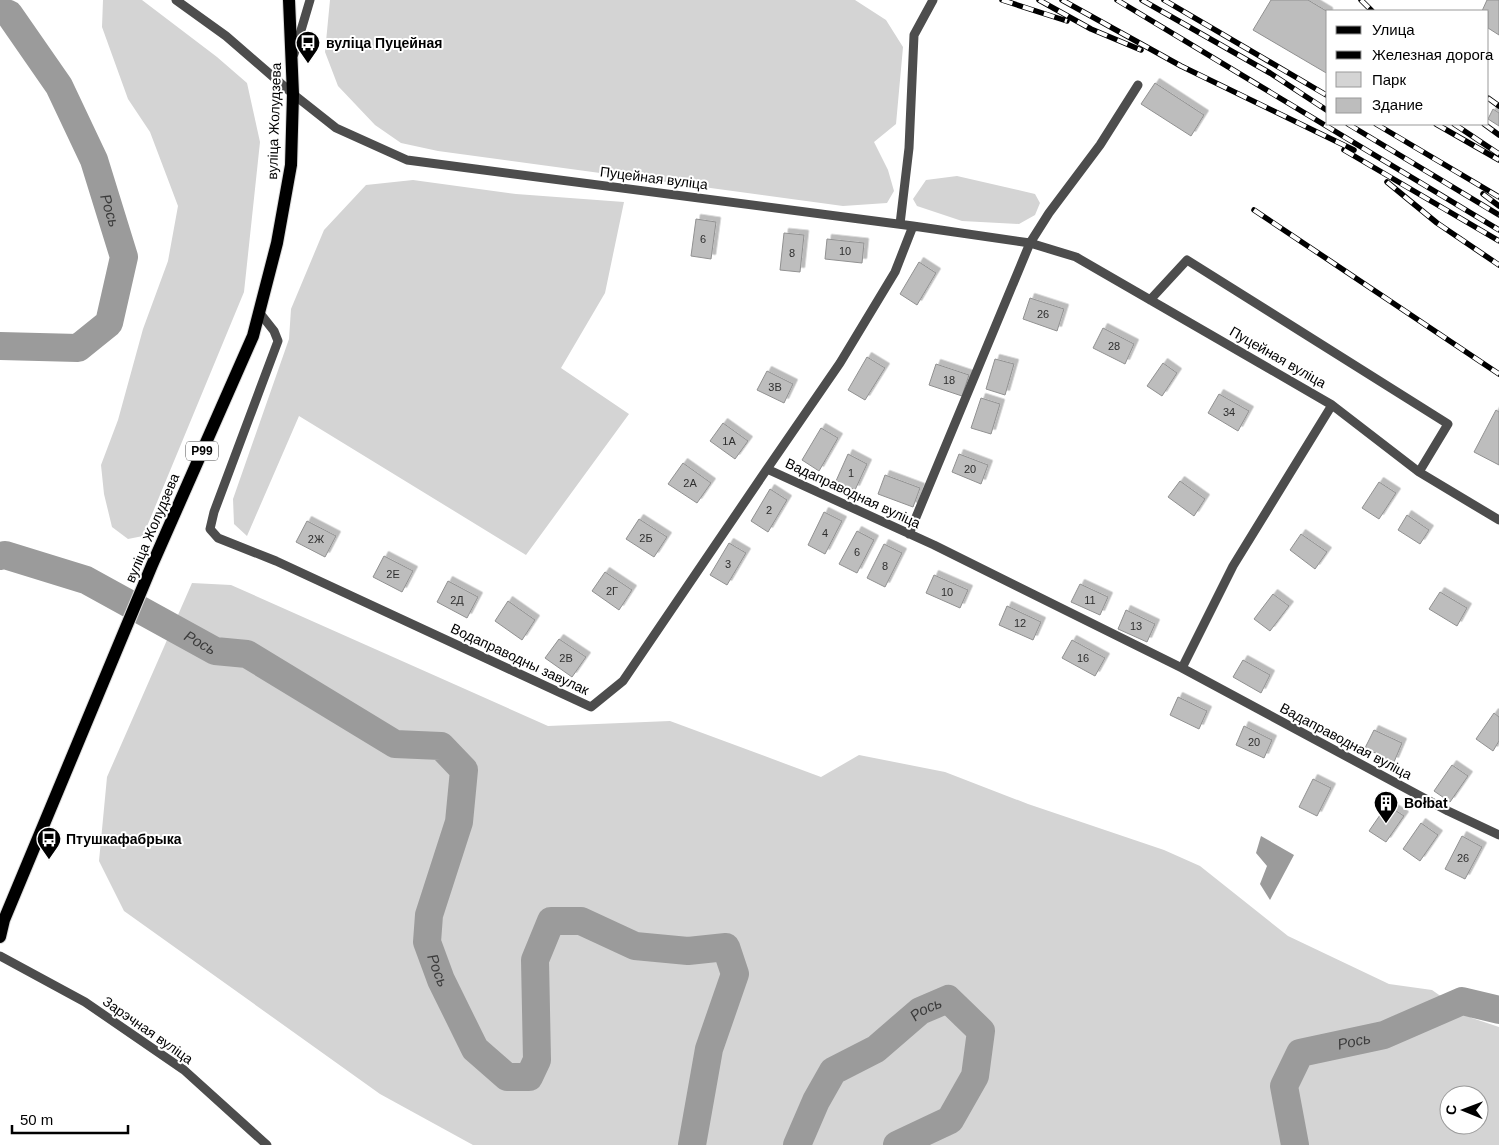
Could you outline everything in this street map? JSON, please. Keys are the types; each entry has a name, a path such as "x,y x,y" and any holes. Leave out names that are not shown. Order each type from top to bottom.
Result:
{"main road":[{"name":"вуліца Жолудзева","path":"0,937 2,918 152,565 253,336 277,243 290,165 293,94 289,0"}],"street":[{"name":"Пуцейная вуліца","path":"176,0 226,36 293,94 336,128 406,160 914,226 1030,243 1076,257 1332,404 1419,472 1499,520"},
{"path":"292,62 310,0"},
{"path":"900,224 909,148 914,35 933,0"},
{"path":"909,534 1030,243 1049,213 1100,145 1138,85"},
{"name":"Вадаправодная вуліца","path":"914,226 895,272 846,355 768,469 909,534 1182,668 1448,811 1499,835"},
{"path":"1150,300 1187,260 1448,424 1419,472"},
{"name":"Водаправодны завулак","path":"259,312 274,330 278,341 214,512 210,529 218,538 276,561 591,707 623,681 768,469"},
{"path":"1182,668 1233,566 1332,404"},
{"name":"Зарэчная вуліца","path":"0,956 84,1002 184,1070 267,1145"}],"green space":[{"path":"103,0 142,0 217,57 247,83 260,142 244,292 143,536 128,539 112,527 104,494 101,465 118,420 143,329 168,261 178,206 150,132 128,99 102,27"},
{"path":"330,0 855,0 886,20 903,47 896,124 874,142 888,170 894,191 887,203 843,206 438,151 401,143 375,125 338,86 325,52"},
{"path":"957,176 1035,194 1040,203 1035,215 1019,224 962,221 917,206 913,199 926,180"},
{"path":"413,180 516,194 624,202 605,293 561,368 629,414 526,555 299,416 247,536 234,524 233,499 289,339 291,309 324,230 366,185"},
{"path":"192,583 231,585 548,726 670,721 821,777 859,755 945,772 1028,804 1164,850 1200,866 1288,936 1389,984 1432,990 1472,1018 1499,1027 1499,1145 473,1145 380,1094 124,911 99,861 107,777"}],"shaded area":[{"path":"1261,836 1294,855 1270,900 1260,884 1267,866 1256,853"}],"building":[{"path":"1271,0 1308,0 1326,11 1326,73 1253,30"},
{"path":"1487,0 1499,0 1499,35 1489,29 1489,10 1482,10"},
{"path":"1155,83 1204,115 1191,136 1141,104"},
{"path":"1493,109 1499,113 1499,126 1489,120"},
{"path":"696,219 716,222 711,259 691,256"},
{"path":"784,233 804,235 800,272 780,270"},
{"path":"827,239 864,243 862,263 825,259"},
{"path":"919,262 936,273 917,305 900,294"},
{"path":"1030,298 1064,309 1057,331 1023,319"},
{"path":"1103,328 1134,344 1125,364 1093,348"},
{"path":"867,357 885,368 865,400 848,390"},
{"path":"995,359 1014,364 1005,395 986,389"},
{"path":"1163,363 1177,373 1162,396 1147,386"},
{"path":"936,364 969,375 962,396 929,385"},
{"path":"767,371 793,384 784,403 757,390"},
{"path":"1219,394 1249,411 1238,431 1208,413"},
{"path":"981,398 1000,404 991,434 971,428"},
{"path":"1496,410 1499,412 1499,465 1474,452"},
{"path":"723,423 748,441 735,459 710,441"},
{"path":"821,428 838,438 819,471 802,460"},
{"path":"848,454 867,464 855,490 836,481"},
{"path":"959,454 988,465 981,484 952,472"},
{"path":"683,463 711,483 697,503 668,484"},
{"path":"885,475 920,488 913,507 878,494"},
{"path":"1180,481 1205,499 1194,516 1168,497"},
{"path":"1379,482 1396,493 1379,519 1362,508"},
{"path":"770,489 787,500 768,532 751,521"},
{"path":"824,512 842,521 825,554 808,545"},
{"path":"1407,515 1429,530 1420,544 1398,530"},
{"path":"639,519 667,537 654,557 626,539"},
{"path":"307,521 336,536 325,557 296,542"},
{"path":"857,531 874,540 857,573 839,564"},
{"path":"1301,534 1327,552 1315,569 1290,550"},
{"path":"729,543 746,553 727,585 710,575"},
{"path":"884,544 902,553 885,587 867,578"},
{"path":"384,556 413,571 402,592 373,577"},
{"path":"605,572 632,590 619,610 592,591"},
{"path":"934,575 968,590 960,608 926,593"},
{"path":"448,581 478,597 467,618 437,602"},
{"path":"1080,584 1108,597 1100,615 1071,602"},
{"path":"1440,592 1467,608 1457,626 1429,609"},
{"path":"1273,594 1289,606 1270,631 1254,619"},
{"path":"508,601 535,620 522,640 495,621"},
{"path":"1007,606 1041,622 1033,640 999,625"},
{"path":"1126,610 1155,624 1147,642 1118,629"},
{"path":"559,639 586,657 572,677 545,658"},
{"path":"1072,640 1105,658 1095,676 1062,658"},
{"path":"1243,660 1270,675 1261,693 1233,677"},
{"path":"1178,697 1207,711 1199,729 1170,715"},
{"path":"1494,713 1499,717 1499,741 1493,751 1476,739"},
{"path":"1244,726 1272,740 1264,758 1236,745"},
{"path":"1374,730 1402,743 1394,762 1365,748"},
{"path":"1452,765 1468,776 1450,802 1434,791"},
{"path":"1313,779 1331,788 1317,816 1299,807"},
{"name":"Bołbat","path":"1387,805 1404,816 1386,842 1369,831"},
{"path":"1421,823 1438,835 1420,861 1403,849"},
{"path":"1462,836 1482,847 1465,879 1445,869"}],"waterway":[{"name":"Рось","path":"0,11 9,14 59,86 94,160 124,257 109,323 78,348 0,346"},
{"name":"Рось","path":"0,556 5,555 86,580 215,651 247,654 395,744 441,746 464,770 459,822 429,915 427,942 441,980 475,1049 507,1077 529,1077 537,1060 535,960 551,921 581,921 635,946 688,951 726,947 735,974 709,1049 692,1145"},
{"name":"Рось","path":"797,1145 816,1101 833,1071 876,1049 920,1011 948,999 981,1031 975,1076 950,1120 897,1145"},
{"name":"Рось","path":"1295,1145 1284,1086 1300,1053 1384,1035 1462,1001 1499,1010"}],"railway":[{"path":"1002,0 1067,21"},
{"path":"1039,0 1091,29 1141,50"},
{"path":"1062,0 1181,66 1354,150"},
{"path":"1117,0 1499,230"},
{"path":"1142,0 1270,73 1326,110"},
{"path":"1164,0 1326,95"},
{"path":"1361,0 1371,10"},
{"path":"1489,99 1499,106"},
{"path":"1350,125 1499,215"},
{"path":"1378,125 1499,197"},
{"path":"1438,125 1499,160"},
{"path":"1456,125 1499,154"},
{"path":"1485,125 1499,135"},
{"path":"1344,150 1499,241"},
{"path":"1387,182 1437,223 1499,265"},
{"path":"1483,194 1499,206"},
{"path":"1254,210 1499,374"}],"place":[{"name":"вуліца Пуцейная","path":"308,64"},
{"name":"Bołbat","path":"1386,824"},
{"name":"Птушкафабрыка","path":"49,860"}]}
